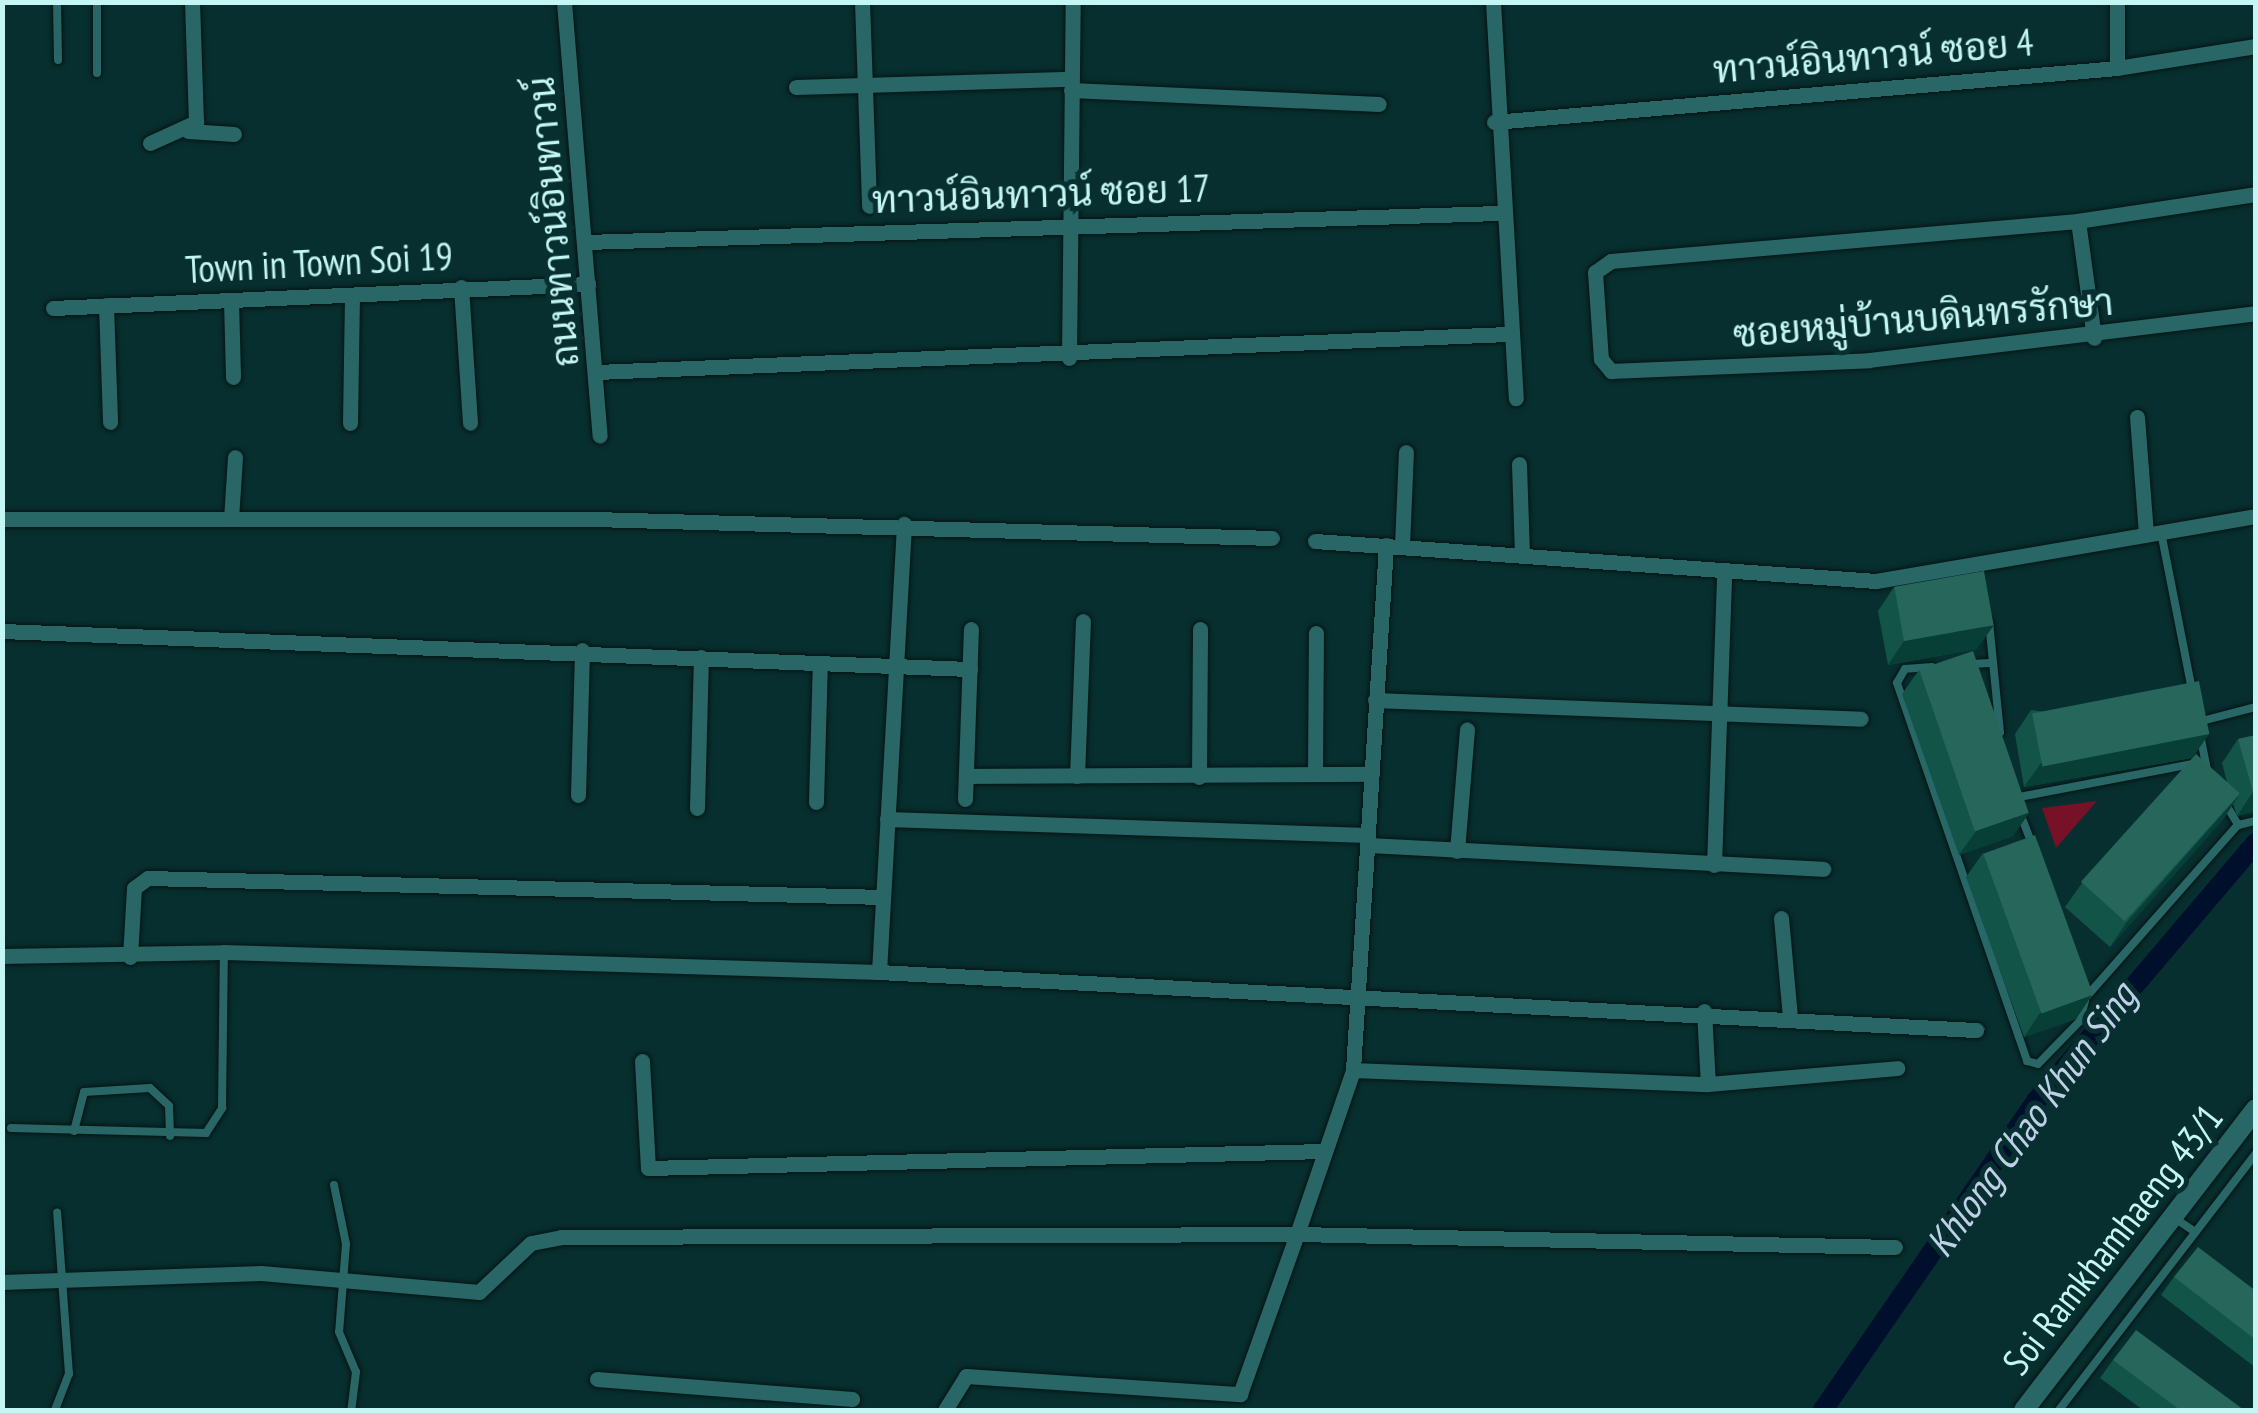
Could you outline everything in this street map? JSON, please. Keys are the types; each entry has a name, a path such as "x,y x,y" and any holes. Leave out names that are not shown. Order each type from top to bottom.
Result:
{"street":[{"path":"188,131 196,122 192,2"},
{"name":"ถนนทาวน์อินทาวน์","path":"564,2 600,436"},
{"path":"862,2 869,206"},
{"path":"1070,358 1073,2"},
{"path":"1494,2 1499,214 1516,398"},
{"path":"2116,68 2118,2"},
{"name":"ทาวน์อินทาวน์ ซอย 4","path":"1494,122 2116,68 2256,46"},
{"path":"796,88 1071,84 1379,104"},
{"path":"150,143 188,131 234,134"},
{"path":"2094,338 2078,221 2256,194"},
{"name":"ทาวน์อินทาวน์ ซอย 17","path":"586,242 1069,222 1499,214"},
{"name":"ซอยหมู่บ้านบดินทรรักษา","path":"2078,221 1602,264 1601,358 1612,371 2094,338 2256,313"},
{"name":"Town in Town Soi 19","path":"53,308 588,284"},
{"path":"461,287 470,423"},
{"path":"350,423 352,296"},
{"path":"232,300 233,377"},
{"path":"106,305 110,422"},
{"path":"597,372 1070,358 1508,334"},
{"path":"2138,417 2154,534"},
{"path":"945,1410 966,1376 1240,1394 1353,1070 1376,700 1406,452"},
{"path":"232,519 235,456"},
{"path":"1519,464 1522,555"},
{"path":"1315,541 1724,574 1876,581 2256,516"},
{"path":"2,518 904,524 1272,538"},
{"path":"879,972 904,524"},
{"path":"1714,865 1725,717 1724,574"},
{"path":"1077,776 1082,620"},
{"path":"966,798 971,629"},
{"path":"1199,777 1200,629"},
{"path":"2,631 582,650 820,663 894,662 970,669"},
{"path":"1315,772 1316,632"},
{"path":"578,795 582,650"},
{"path":"697,808 701,657"},
{"path":"816,802 820,663"},
{"path":"1376,700 1725,717 1861,719"},
{"path":"1457,851 1467,729"},
{"path":"967,776 1372,774"},
{"path":"886,819 1367,840 1457,851 1823,869"},
{"path":"130,958 134,888 148,878 882,897"},
{"path":"1781,918 1790,1016"},
{"path":"2,956 130,958 224,952 879,972 1704,1011 1976,1030"},
{"path":"1704,1011 1708,1084"},
{"path":"642,1061 648,1168 1324,1151"},
{"path":"1353,1070 1708,1084 1896,1068"},
{"name":"Soi Ramkhamhaeng 43/1","path":"2024,1410 2256,1109"},
{"path":"2,1282 60,1275 346,1281 488,1290 520,1251 560,1237 1297,1234 1895,1246"},
{"path":"598,1379 763,1402 852,1399"}],"lane":[{"path":"57,2 58,60"},
{"path":"96,2 97,73"},
{"path":"2154,534 2205,761 2238,825"},
{"path":"1982,563 1984,582"},
{"path":"1986,601 1990,663 2004,755"},
{"path":"1956,665 1990,663"},
{"path":"1939,667 1905,669 1897,683 2027,1061 2038,1064 2080,1020 2087,996 2238,825 2256,820"},
{"path":"2198,722 2256,706"},
{"path":"2014,798 2205,761"},
{"path":"2010,786 2034,852"},
{"path":"11,1128 199,1137 222,1108 224,952"},
{"path":"2080,978 2087,996"},
{"path":"74,1131 84,1092 150,1088 169,1106 170,1136"},
{"path":"2058,1410 2256,1153"},
{"path":"334,1185 346,1281 338,1332 356,1372 351,1410"},
{"path":"55,1410 69,1374 57,1212"},
{"path":"2173,1217 2194,1232"}],"shaded area":[{"path":"2097,801 2056,848 2042,808"}],"building":[{"path":"1984,571 1994,625 1904,641 1894,587"},
{"path":"1973,651 2029,813 1975,831 1919,670"},
{"path":"2199,681 2209,734 2042,766 2032,713"},
{"path":"2256,735 2256,792 2253,792 2238,739"},
{"path":"2196,754 2240,793 2125,921 2081,882"},
{"path":"2035,835 2093,995 2041,1014 1983,854"},
{"path":"2198,1247 2256,1291 2256,1340 2174,1277"},
{"path":"2136,1330 2244,1410 2180,1410 2113,1360"}],"waterway":[{"name":"Khlong Chao Khun Sing","path":"1823,1410 2037,1100 2256,843"}]}
